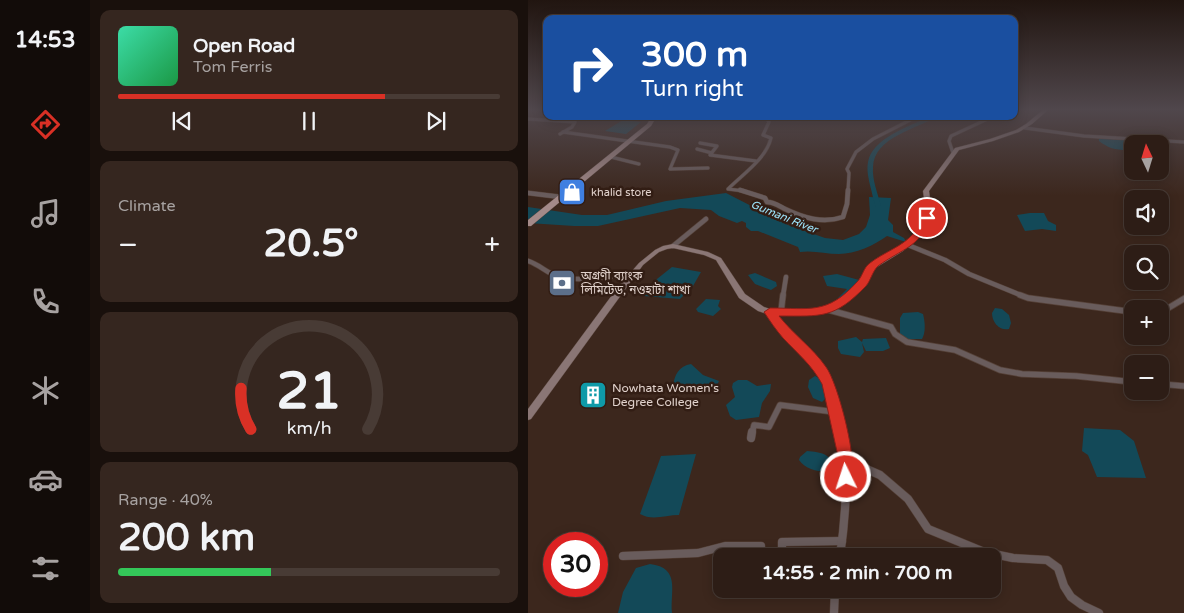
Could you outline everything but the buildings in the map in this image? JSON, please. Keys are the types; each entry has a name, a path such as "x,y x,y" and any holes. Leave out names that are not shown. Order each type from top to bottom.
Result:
{"main road":[{"path":"528,224 631,140"}],"street":[{"path":"615,139 675,148 678,150 670,169 708,168"},
{"path":"771,139 769,146 728,189 737,189 765,198 767,202 772,202 782,208 811,219 836,220 842,217 847,204 849,173 847,169 856,152 875,139"},
{"path":"950,139 953,153"},
{"path":"829,310 844,301 864,282 869,269 876,263 908,245 920,233 929,213 926,192 953,153 957,150 996,139"},
{"path":"1127,139 1184,142"},
{"path":"700,143 717,146 712,153"},
{"path":"697,150 712,153"},
{"path":"712,153 710,155 756,161"},
{"path":"611,157 618,158 624,162 639,164"},
{"path":"528,193 562,197"},
{"path":"673,246 706,219"},
{"path":"908,245 945,260 969,274 1028,298 1124,311"},
{"path":"528,416 641,264 657,251 673,246 706,253 719,259 742,296 761,309 770,312 829,310 891,326 892,332 898,337 915,343 950,349 982,364 1001,370 1031,376 1056,375 1124,381"},
{"path":"528,260 537,263 560,277 608,276 634,273"},
{"path":"781,312 786,277"},
{"path":"1169,307 1184,298"},
{"path":"770,312 787,335 805,351 821,370 828,384 846,456 847,491 841,548"},
{"path":"1169,385 1184,386"},
{"path":"751,438 754,425 769,427 780,405 834,412"},
{"path":"846,456 857,465 880,475 908,499 928,529 984,552 1013,558 1047,560 1058,568 1065,590 1076,604 1099,613"},
{"path":"623,556 698,553 725,546 761,546 760,553 782,552 782,542 842,541"},
{"path":"834,613 835,598"}],"water":[{"path":"1099,139 1124,140 1124,150 1105,145 1099,141"},
{"path":"726,193 788,225 825,238 843,240 859,234 866,227 870,215 869,197 891,198 888,220 893,225 893,232 904,238 906,242 887,236 877,243 858,251 839,254 810,251 800,252 798,247 758,231 751,231 746,227 746,223 742,221 737,223 719,216 711,210 680,208 598,226 528,223 528,207 582,215 607,215 666,201"},
{"path":"1044,213 1048,221 1056,225 1056,231 1042,229 1025,231 1017,215"},
{"path":"672,267 701,272 693,286 680,299 644,296 657,279"},
{"path":"755,273 776,282 777,286 771,290 755,284 748,275"},
{"path":"837,274 863,281 840,300 838,298 847,289 827,286 823,276"},
{"path":"706,299 720,300 718,306 721,309 713,316 698,312 696,309"},
{"path":"995,308 1002,309 1009,315 1011,323 1009,329 1002,329 995,323 992,313"},
{"path":"918,312 923,314 924,320 925,330 922,339 904,339 900,335 900,318 903,313"},
{"path":"856,337 862,342 863,339 886,338 890,348 883,351 866,351 862,343 864,352 860,357 841,354 838,348 838,341"},
{"path":"691,364 703,375 719,381 716,387 711,391 699,393 673,387 680,369"},
{"path":"815,376 823,380 825,399 822,402 813,398 808,387 809,380"},
{"path":"738,380 747,380 757,386 771,384 770,391 762,403 759,417 736,420 730,416 726,405 735,397 732,387 733,383"},
{"path":"1084,428 1120,430 1134,441 1146,478 1097,477 1088,455 1082,451"},
{"path":"807,451 821,453 829,457 835,471 825,472 806,467 799,460"},
{"path":"696,454 679,515 649,517 640,514 661,456"},
{"path":"650,564 660,566 670,575 672,582 672,613 618,613 623,592 636,568"}],"waterway":[{"name":"Gumani River","path":"878,206 870,168 872,158 877,149 889,139"}],"place":[{"name":"khalid store","path":"572,192"},
{"name":"অগ্রণী ব্যাংক লিমিটেড, নওহাটা শাখা","path":"562,283"},
{"name":"Nowhata Women's Degree College","path":"593,395"}],"route":[{"path":"846,477 844,463 846,456 828,384 821,370 805,351 787,335 770,312 791,313 829,310 844,301 864,282 869,269 876,263 908,245 920,233 927,218"}]}
